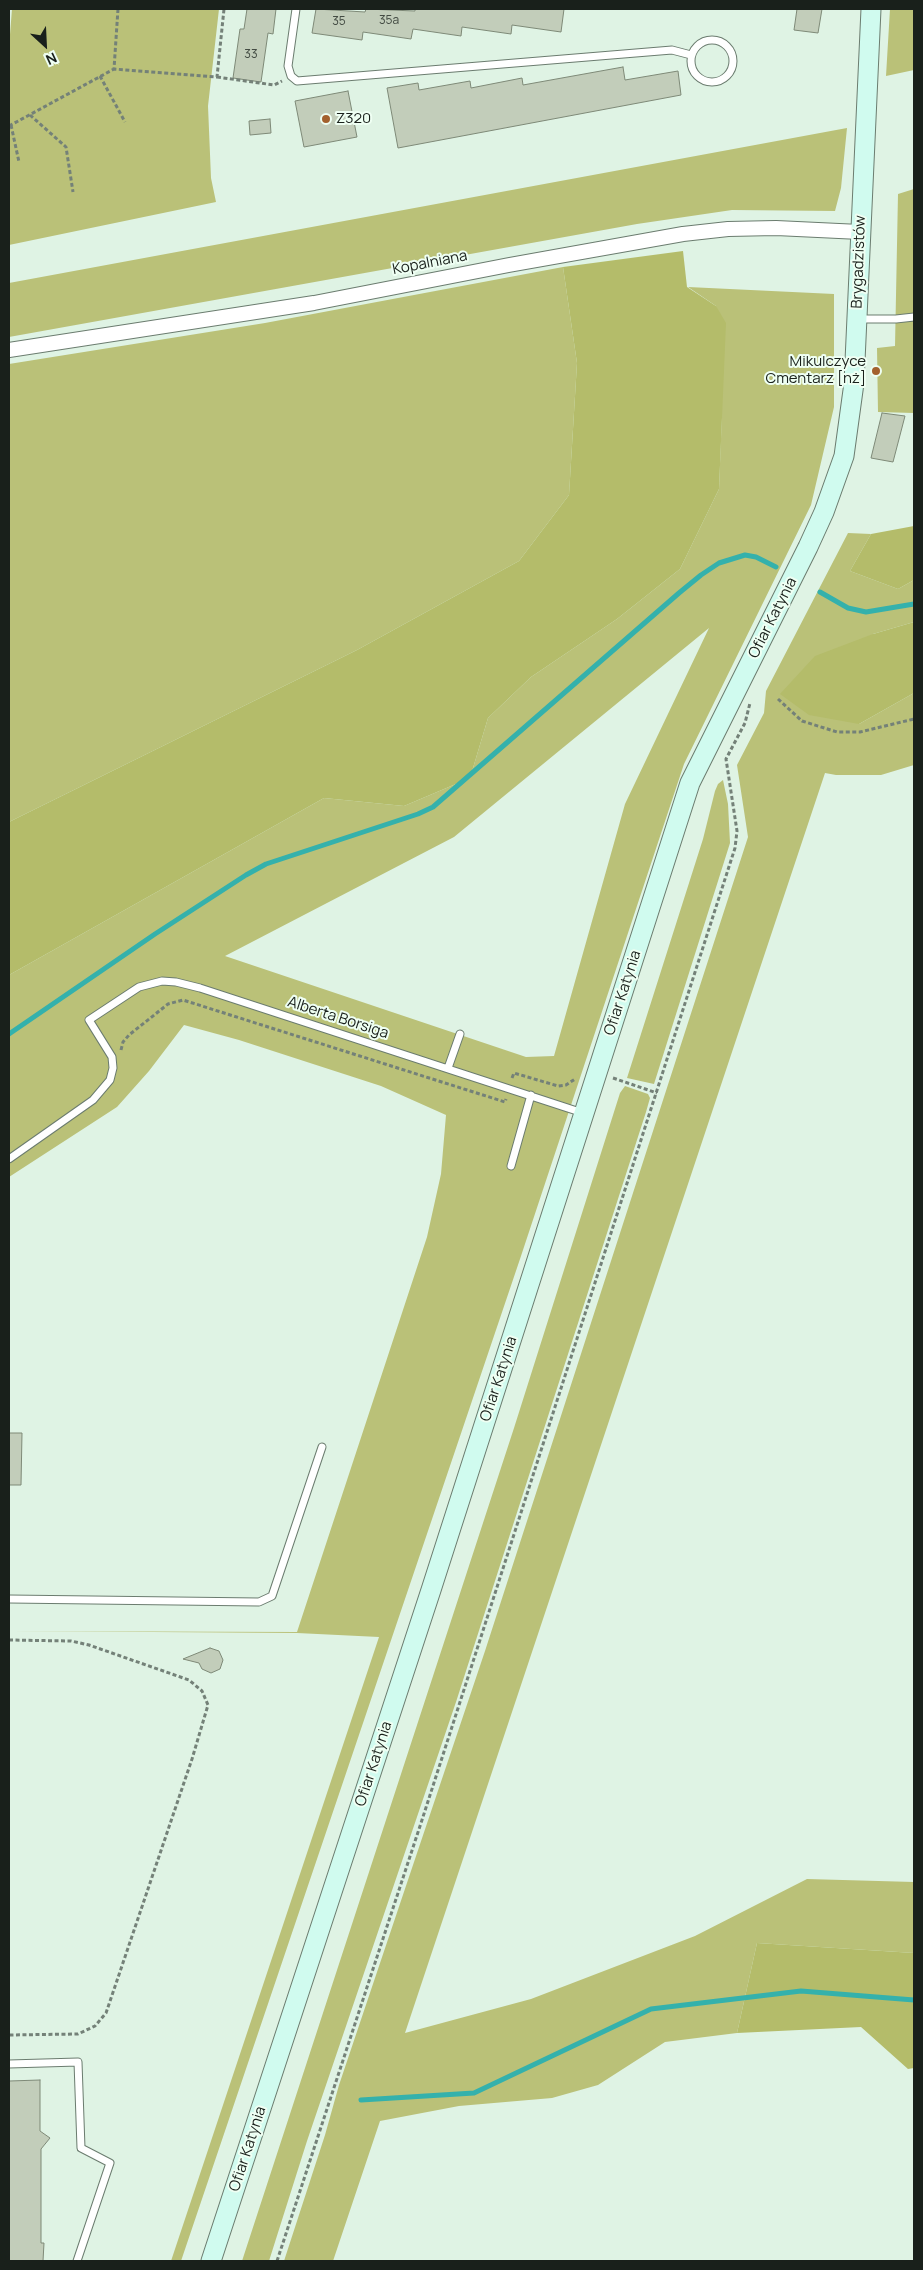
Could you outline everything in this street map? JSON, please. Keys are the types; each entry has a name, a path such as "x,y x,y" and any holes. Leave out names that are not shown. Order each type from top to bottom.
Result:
{"street":[{"name":"Brygadzistów","path":"824,512 844,456 849,428 857,319 872,9"},
{"name":"Kopalniana","path":"9,350 314,303 500,266 683,234 728,229 767,228 860,232"},
{"name":"Ofiar Katynia","path":"211,2261 585,1114 690,783 824,512"}],"lane":[{"path":"296,9 288,66 291,76 297,81 672,50 691,55"},
{"path":"712,39 725,44 733,54 733,68 725,79 712,83 699,79 691,68 691,55 699,44 712,39"},
{"path":"857,319 914,317"},
{"name":"Alberta Borsiga","path":"113,1068 109,1052 89,1020 140,987 162,981 176,982 532,1095 585,1114"},
{"path":"448,1068 460,1034"},
{"path":"9,1159 93,1100 110,1080 113,1068"},
{"path":"511,1166 532,1095"},
{"path":"9,1599 258,1602 272,1596 322,1447"},
{"path":"9,2064 78,2062 81,2148 110,2163 77,2261"}],"path":[{"path":"114,68 118,9"},
{"path":"217,77 224,9"},
{"path":"19,162 10,126 114,68 217,77 274,85 291,76"},
{"path":"100,76 125,122"},
{"path":"30,115 66,147 73,192"},
{"path":"277,2261 737,842 726,759 746,723 750,697"},
{"path":"778,699 802,721 837,732 860,732 914,719"},
{"path":"113,1068 119,1060 126,1039 168,1004 183,1000 505,1102"},
{"path":"514,1073 558,1086 574,1081 578,1076"},
{"path":"620,1080 657,1093"},
{"path":"9,1640 71,1641 89,1645 188,1680 202,1691 208,1705 192,1759 106,2013 95,2026 78,2034 9,2035"}],"green space":[{"path":"12,9 219,9 208,106 211,178 216,202 9,245 9,47"},
{"path":"890,9 914,9 914,70 886,76"},
{"path":"847,128 841,188 835,211 732,210 637,224 9,337 9,283"},
{"path":"914,189 914,413 878,412 877,348 895,346 898,194"},
{"path":"683,251 687,287 716,306 726,323 719,489 680,569 617,619 531,677 488,718 470,778 404,806 324,798 9,975 9,822 357,650 519,561 569,495 577,363 563,267"},
{"path":"563,267 577,363 569,495 519,561 357,650 9,822 9,364 265,323"},
{"path":"688,287 834,294 834,407 811,505 684,764 520,1259 181,2261 171,2261 379,1637 297,1633 9,1631 297,1632 427,1237 441,1174 446,1115 381,1086 239,1040 184,1025 149,1071 117,1107 9,1177 9,975 324,798 404,806 470,778 488,718 531,677 617,619 680,569 719,489 722,413 716,306","holes":["709,628 625,804 554,1056 526,1057 225,956 454,837"]},
{"path":"914,526 914,580 898,589 850,571 871,534"},
{"path":"848,533 871,534 850,571 898,589 914,580 914,622 873,634 859,724 914,693 914,765 881,775 836,775 825,773 405,2033 531,1999 695,1936 807,1879 914,1882 914,1953 757,1943 737,2033 665,2042 598,2085 552,2098 459,2106 380,2121 333,2261 284,2261 325,2135 339,2085 485,1651 748,837 737,765 764,713 766,691"},
{"path":"914,622 914,693 859,724 809,715 780,694 815,656 873,634"},
{"path":"723,780 728,804 730,843 654,1084 627,1078 703,839 715,791 718,784"},
{"path":"625,1086 648,1094 650,1098 456,1702 307,2141 269,2261 242,2261 514,1428 620,1093"},
{"path":"757,1943 914,1953 914,2068 908,2069 861,2027 737,2033"}],"building":[{"path":"247,9 276,9 273,34 268,33 261,82 233,78 240,29 244,29"},
{"path":"316,9 365,12 366,9 415,11 415,9 564,9 561,32 512,25 511,34 462,27 461,36 413,29 411,39 363,32 362,40 312,33"},
{"path":"797,9 822,9 818,33 794,30"},
{"path":"623,67 625,80 678,71 681,95 398,148 387,88 418,83 419,90 470,81 471,88 522,78 523,85"},
{"name":"Z320","path":"348,91 357,137 304,147 295,101"},
{"path":"270,119 271,133 250,135 249,121"},
{"path":"882,413 905,416 893,462 871,458"},
{"path":"9,1433 22,1433 21,1485 9,1485"},
{"path":"210,1648 219,1651 223,1660 220,1669 211,1673 202,1669 199,1663 183,1659"},
{"path":"40,2080 40,2131 50,2138 41,2149 41,2243 44,2243 43,2261 9,2261 9,2081"}],"waterway":[{"path":"9,1034 155,934 266,864 418,814 433,807 679,593 719,563 745,555 756,557 776,567"},
{"path":"820,592 848,608 866,612 914,604"},
{"path":"361,2100 474,2093 651,2009 801,1991 914,2000"}],"place":[{"name":"Z320","path":"326,119"},
{"name":"Mikulczyce Cmentarz [nż]","path":"876,371"}]}
